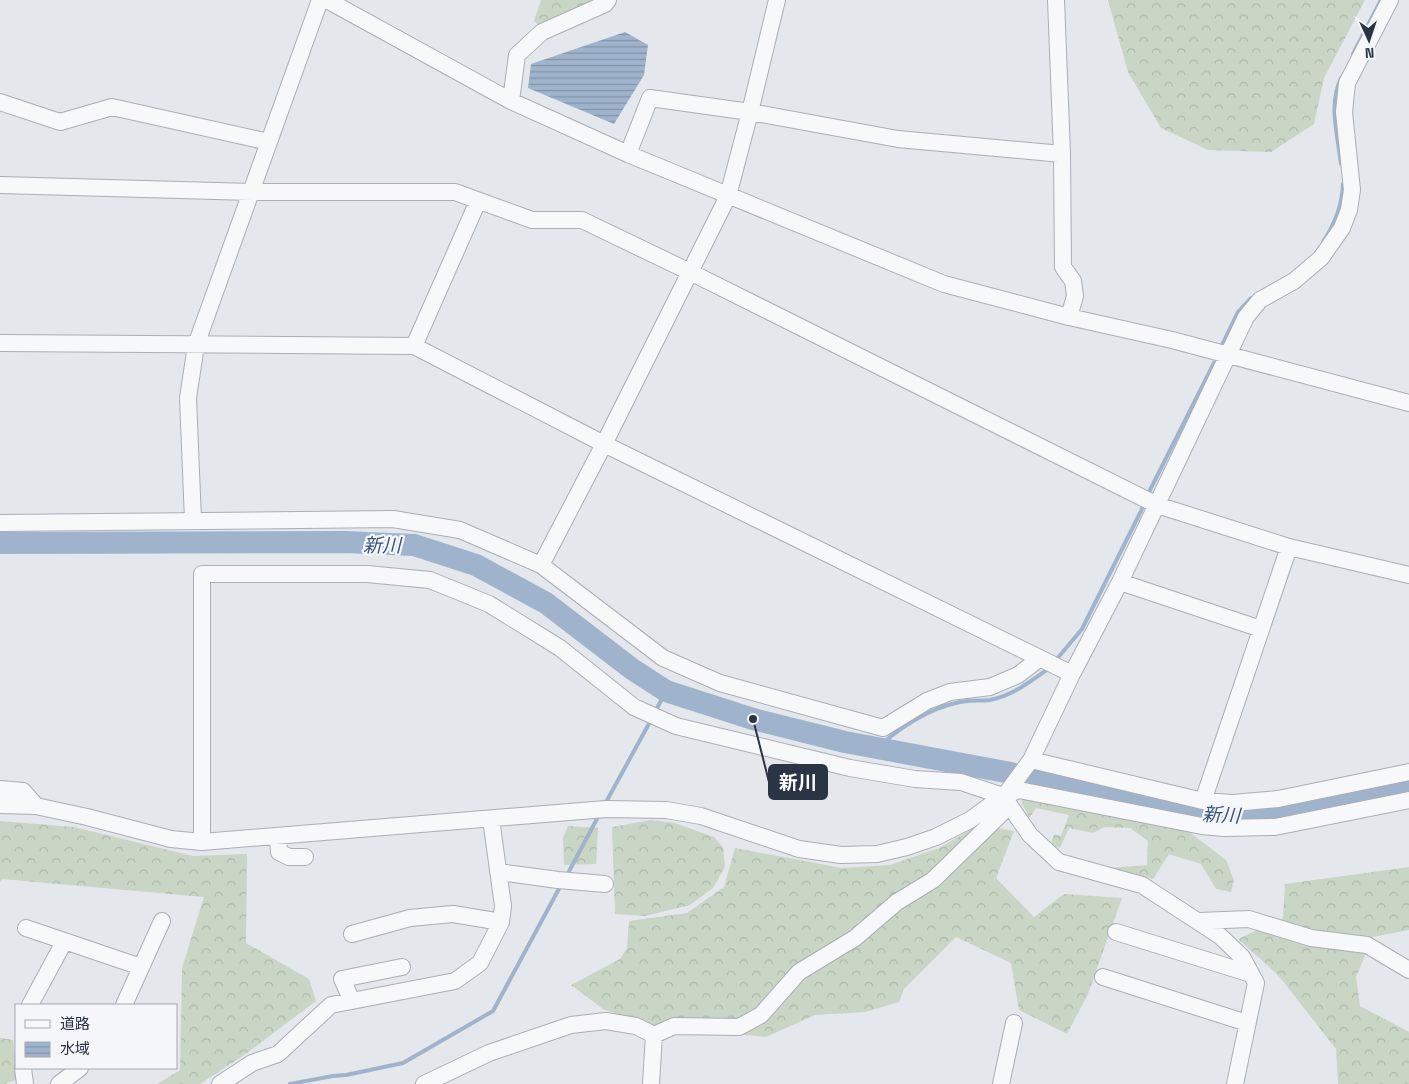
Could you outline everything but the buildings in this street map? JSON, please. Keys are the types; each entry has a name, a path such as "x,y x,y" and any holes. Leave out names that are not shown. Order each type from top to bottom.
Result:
{"street":[{"path":"193,520 188,398 196,345 320,0"},
{"path":"327,0 511,100 628,154 944,284 1069,318 1172,340 1409,403"},
{"path":"511,100 517,56 542,32 605,4 608,0"},
{"path":"541,565 728,196 777,0"},
{"path":"1056,0 1062,154 1063,267 1073,281 1075,296 1069,318"},
{"path":"0,805 36,806 171,839 202,842 606,809 666,810 701,816 799,849 841,855 877,854 907,847 936,837 1006,801 1031,760 1072,674 1158,506 1246,317 1260,300 1294,281 1321,258 1342,228 1349,210 1352,190 1344,112 1347,83 1390,0"},
{"path":"628,154 650,98 750,112 898,139 1062,154"},
{"path":"0,102 60,122 112,108 268,142"},
{"path":"0,185 252,192 454,192 532,220 582,220 1158,506 1288,547 1409,575"},
{"path":"414,346 478,200"},
{"path":"0,343 414,346 604,444 1072,674"},
{"path":"0,523 393,519 460,530 541,565 663,658 720,684 883,728 927,701 950,692 990,687 1018,675 1039,659"},
{"path":"1203,801 1288,547"},
{"path":"202,842 202,574 367,574 430,580 489,604 560,648 634,707 676,726 850,768 915,779 961,782 1006,801 1030,835 1059,862 1142,885 1220,936 1242,957 1256,984 1235,1084"},
{"path":"1120,582 1260,629"},
{"path":"1031,760 1203,801 1233,803 1278,799 1409,772"},
{"path":"0,789 23,791 36,806"},
{"path":"654,1035 674,1026 739,1027 760,1015 799,972 855,938 897,902 933,880 1006,801 1019,790 1202,826 1224,828 1275,827 1409,800"},
{"path":"220,1084 252,1063 278,1054 331,1005 455,981 480,963 501,922 503,906 492,819"},
{"path":"278,836 279,852 290,857 305,857"},
{"path":"499,872 605,884"},
{"path":"352,934 410,918 453,914 501,922"},
{"path":"1198,921 1249,919 1311,938 1366,945 1409,970"},
{"path":"124,1004 162,921"},
{"path":"26,928 141,967"},
{"path":"1116,932 1250,974"},
{"path":"31,1004 64,942"},
{"path":"352,1001 342,979 402,967"},
{"path":"1102,977 1247,1023"},
{"path":"424,1084 489,1053 571,1025 606,1021 636,1026 654,1035"},
{"path":"1001,1084 1014,1023"},
{"path":"651,1084 654,1035"},
{"path":"23,1069 25,1084"},
{"path":"59,1084 79,1069"}],"green space":[{"path":"541,0 595,0 540,26 534,21"},
{"path":"1108,0 1365,0 1324,78 1314,124 1271,152 1208,150 1161,128 1128,72"},
{"path":"1028,795 1184,828 1226,860 1234,880 1231,892 1216,889 1201,864 1169,854 1153,879 1108,868 1147,865 1148,841 1130,828 1105,827 1093,833 1069,828 1060,848 1051,845 1054,834 1061,836 1069,815 1036,808 1029,818 1021,801"},
{"path":"651,820 675,823 714,837 723,847 725,867 713,888 690,905 645,916 615,914 612,827"},
{"path":"0,821 74,827 193,856 247,854 246,943 309,979 316,1001 247,1053 200,1084 157,1084 180,1070 182,968 204,897 2,879 0,882"},
{"path":"979,825 1014,831 996,878 1034,917 1064,894 1122,898 1088,994 1067,1034 1019,1010 1011,963 956,937 904,989 899,1002 865,1012 815,1015 766,1037 652,1026 603,1009 571,985 620,959 627,948 629,921 687,913 724,887 735,848 842,868 890,865 939,848"},
{"path":"568,826 598,828 596,864 564,865 563,838"},
{"path":"1409,867 1409,930 1373,937 1356,977 1360,1006 1409,1032 1409,1084 1338,1084 1336,1049 1278,975 1238,939 1283,918 1285,884"},
{"path":"0,1038 13,1040 15,1069 17,1069 18,1079 0,1084"}],"water":[{"path":"625,32 648,45 644,75 614,124 528,88 531,64"}],"waterway":[{"path":"1353,54 1381,0"},
{"path":"1341,78 1337,88 1334,110 1341,164"},
{"path":"1323,242 1337,214 1343,184"},
{"path":"1221,347 1238,312 1251,298"},
{"path":"1149,492 1214,363"},
{"path":"1056,660 1082,629 1143,507"},
{"name":"新川","path":"0,543 344,542 414,545 476,565 546,603 632,669 666,691 753,719 845,742 1011,773"},
{"path":"877,749 893,734 924,715 960,702 998,698 1021,687 1048,669"},
{"path":"655,712 666,691"},
{"path":"605,804 651,720"},
{"name":"新川","path":"1034,777 1199,815 1261,816 1294,812 1409,788"},
{"path":"566,877 599,815"},
{"path":"290,1084 403,1063 493,1011 561,885"}],"place":[{"name":"新川","path":"753,719"}]}
